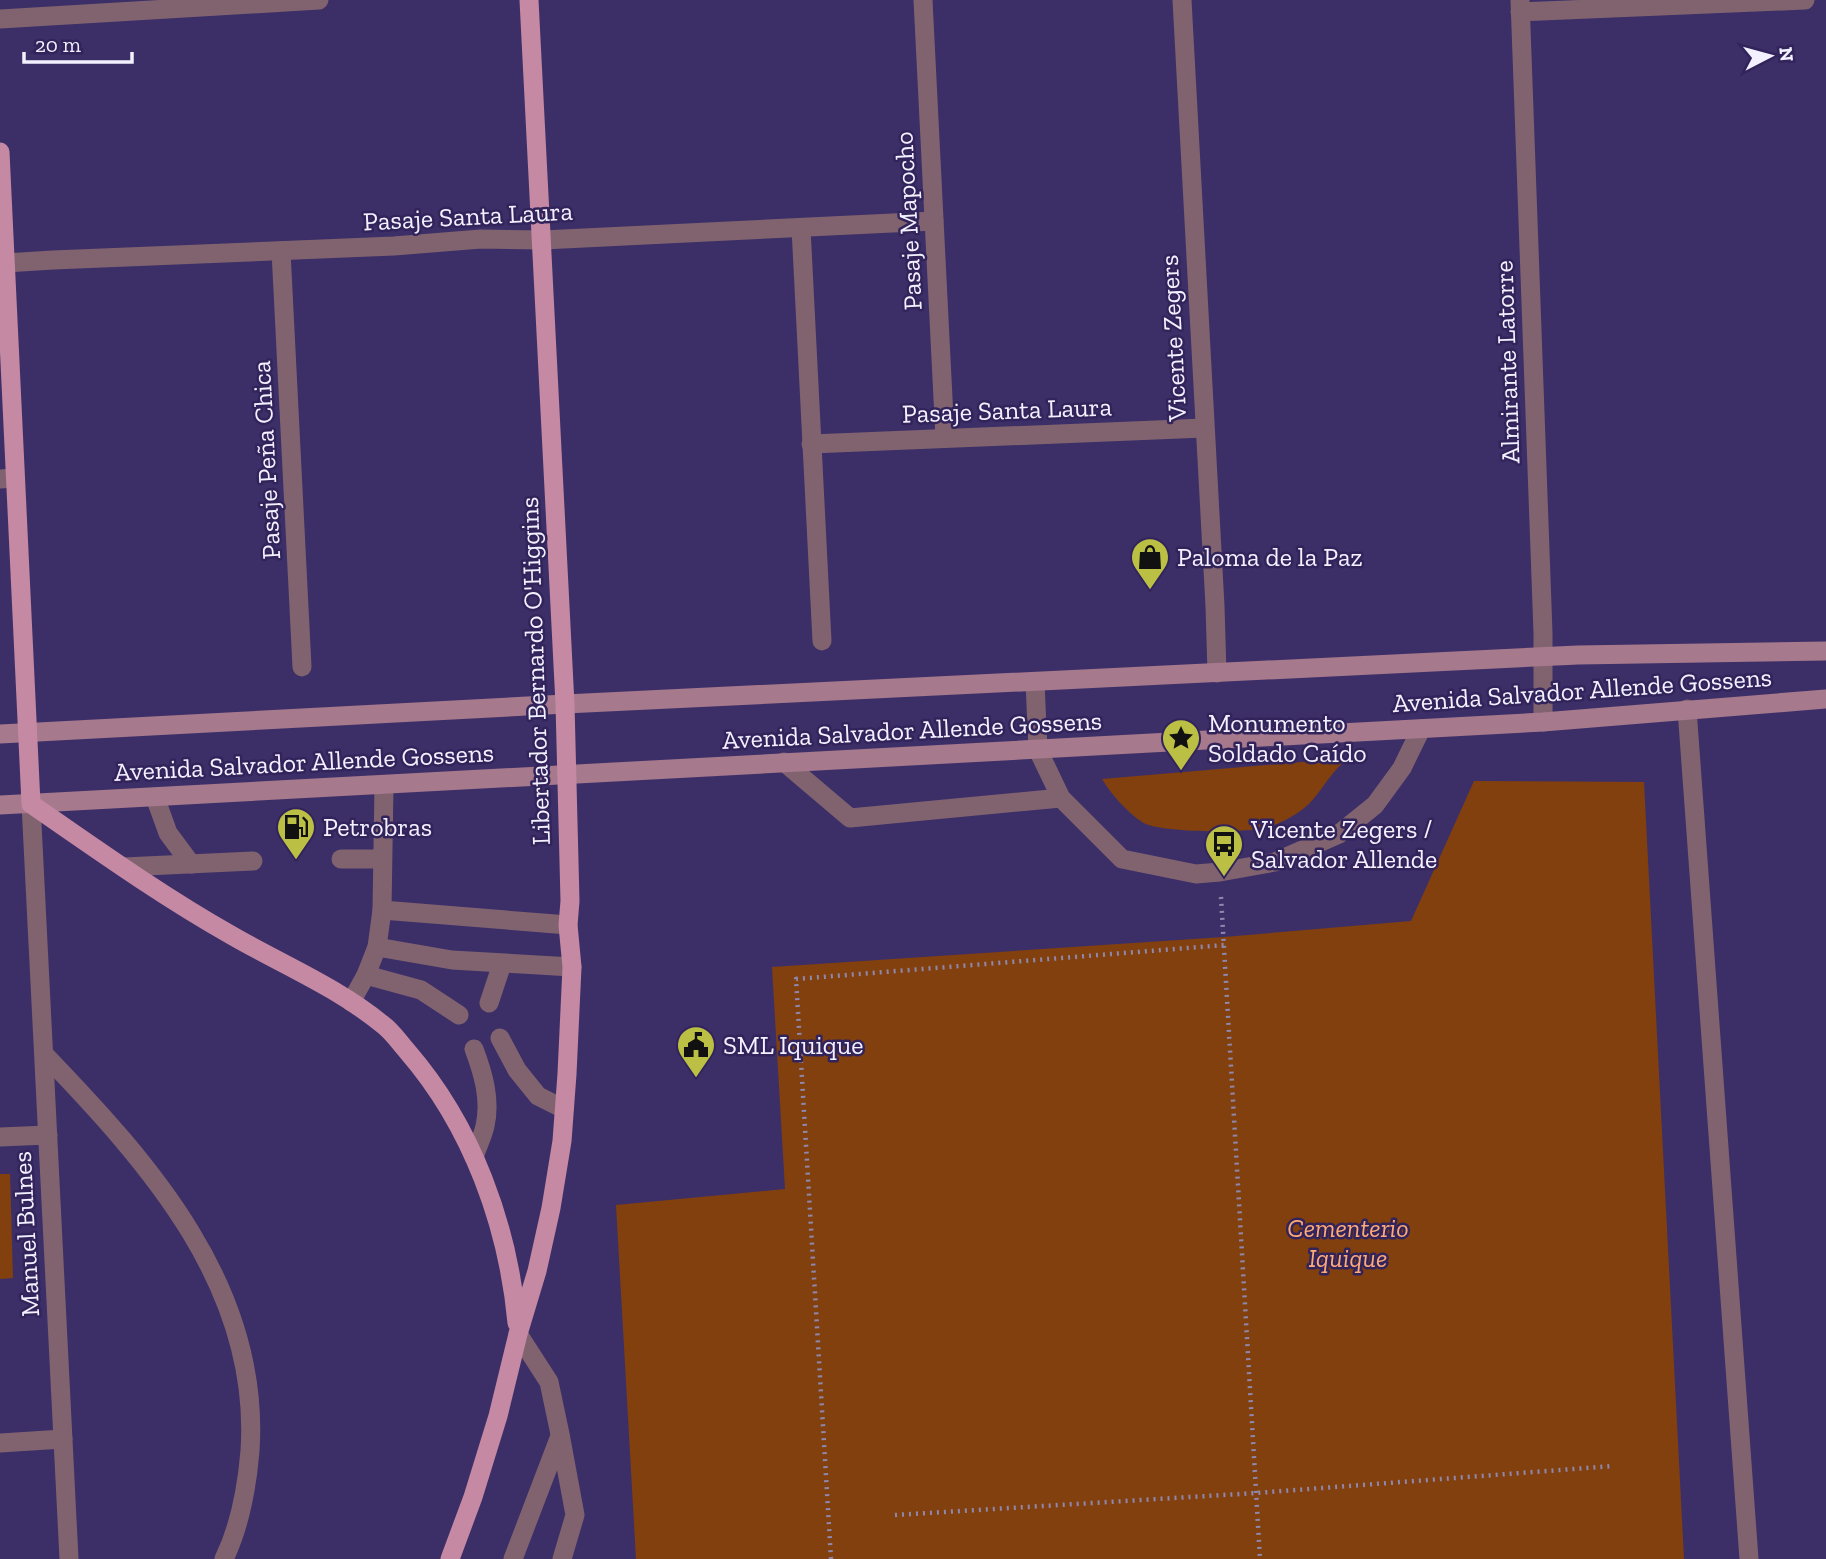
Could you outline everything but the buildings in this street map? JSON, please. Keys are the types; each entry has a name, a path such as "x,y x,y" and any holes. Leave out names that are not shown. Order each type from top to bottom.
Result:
{"main road":[{"name":"Libertador Bernardo O'Higgins","path":"450,1559 498,1416 551,1208 564,1109 572,967 568,925 570,901 565,704 529,0"},
{"name":"Manuel Bulnes","path":"0,152 5,264 8,478 31,804"},
{"name":"Avenida Salvador Allende Gossens","path":"0,734 565,704 1544,658 1826,651"},
{"name":"Avenida Salvador Allende Gossens","path":"0,804 1543,722 1826,699"},
{"name":"Libertador Bernardo O'Higgins","path":"31,804 228,934 351,1002 384,1024 422,1069 445,1103 474,1157 496,1214 506,1254 514,1293 518,1334"}],"street":[{"path":"0,19 319,0"},
{"name":"Pasaje Mapocho","path":"923,0 945,438"},
{"name":"Vicente Zegers","path":"1182,0 1217,673"},
{"path":"1520,6 1805,0"},
{"name":"Almirante Latorre","path":"1520,6 1544,658 1543,722"},
{"name":"Pasaje Santa Laura","path":"5,264 481,239 543,240 934,221"},
{"path":"801,228 822,641"},
{"name":"Pasaje Peña Chica","path":"281,251 302,667"},
{"name":"Pasaje Santa Laura","path":"811,444 1204,428"},
{"path":"1035,682 1038,750 1061,798 1122,859 1196,874 1275,862 1339,834 1375,805 1402,768 1421,729"},
{"path":"1687,709 1749,1559"},
{"path":"784,762 850,818 1061,798"},
{"path":"351,1002 377,947 382,910 384,785"},
{"path":"155,797 168,833 191,864"},
{"name":"Manuel Bulnes","path":"31,804 69,1559"},
{"path":"341,859 382,859"},
{"path":"124,867 253,861"},
{"path":"382,910 568,925"},
{"path":"377,947 452,960 572,967"},
{"path":"489,1003 502,964"},
{"path":"366,975 421,990 459,1015"},
{"path":"500,1038 517,1070 538,1096 564,1109"},
{"path":"474,1049 484,1077 486,1098 485,1126 474,1157"},
{"path":"44,1054 123,1138 159,1185 185,1224 230,1308 242,1349 249,1390 251,1433 248,1474 240,1514 224,1559"},
{"path":"0,1137 48,1135"},
{"path":"518,1334 549,1382 560,1434 575,1515 562,1559"},
{"path":"513,1559 560,1434"},
{"path":"0,1443 63,1439"}],"path":[{"path":"1220,872 1260,1559"},
{"path":"831,1559 796,979 1225,945"},
{"path":"895,1515 1256,1493 1613,1466"}],"green space":[{"path":"1349,758 1303,809 1279,823 1254,830 1201,831 1151,826 1125,808 1102,779"},
{"name":"Cementerio Iquique","path":"1474,781 1644,782 1684,1559 636,1559 616,1205 785,1189 772,967 1224,937 1411,921"},
{"path":"0,1174 10,1174 13,1278 0,1279"}],"place":[{"name":"Paloma de la Paz","path":"1150,591"},
{"name":"Monumento Soldado Caído","path":"1181,772"},
{"name":"Petrobras","path":"296,861"},
{"name":"Vicente Zegers / Salvador Allende","path":"1224,878"},
{"name":"SML Iquique","path":"696,1079"}]}
